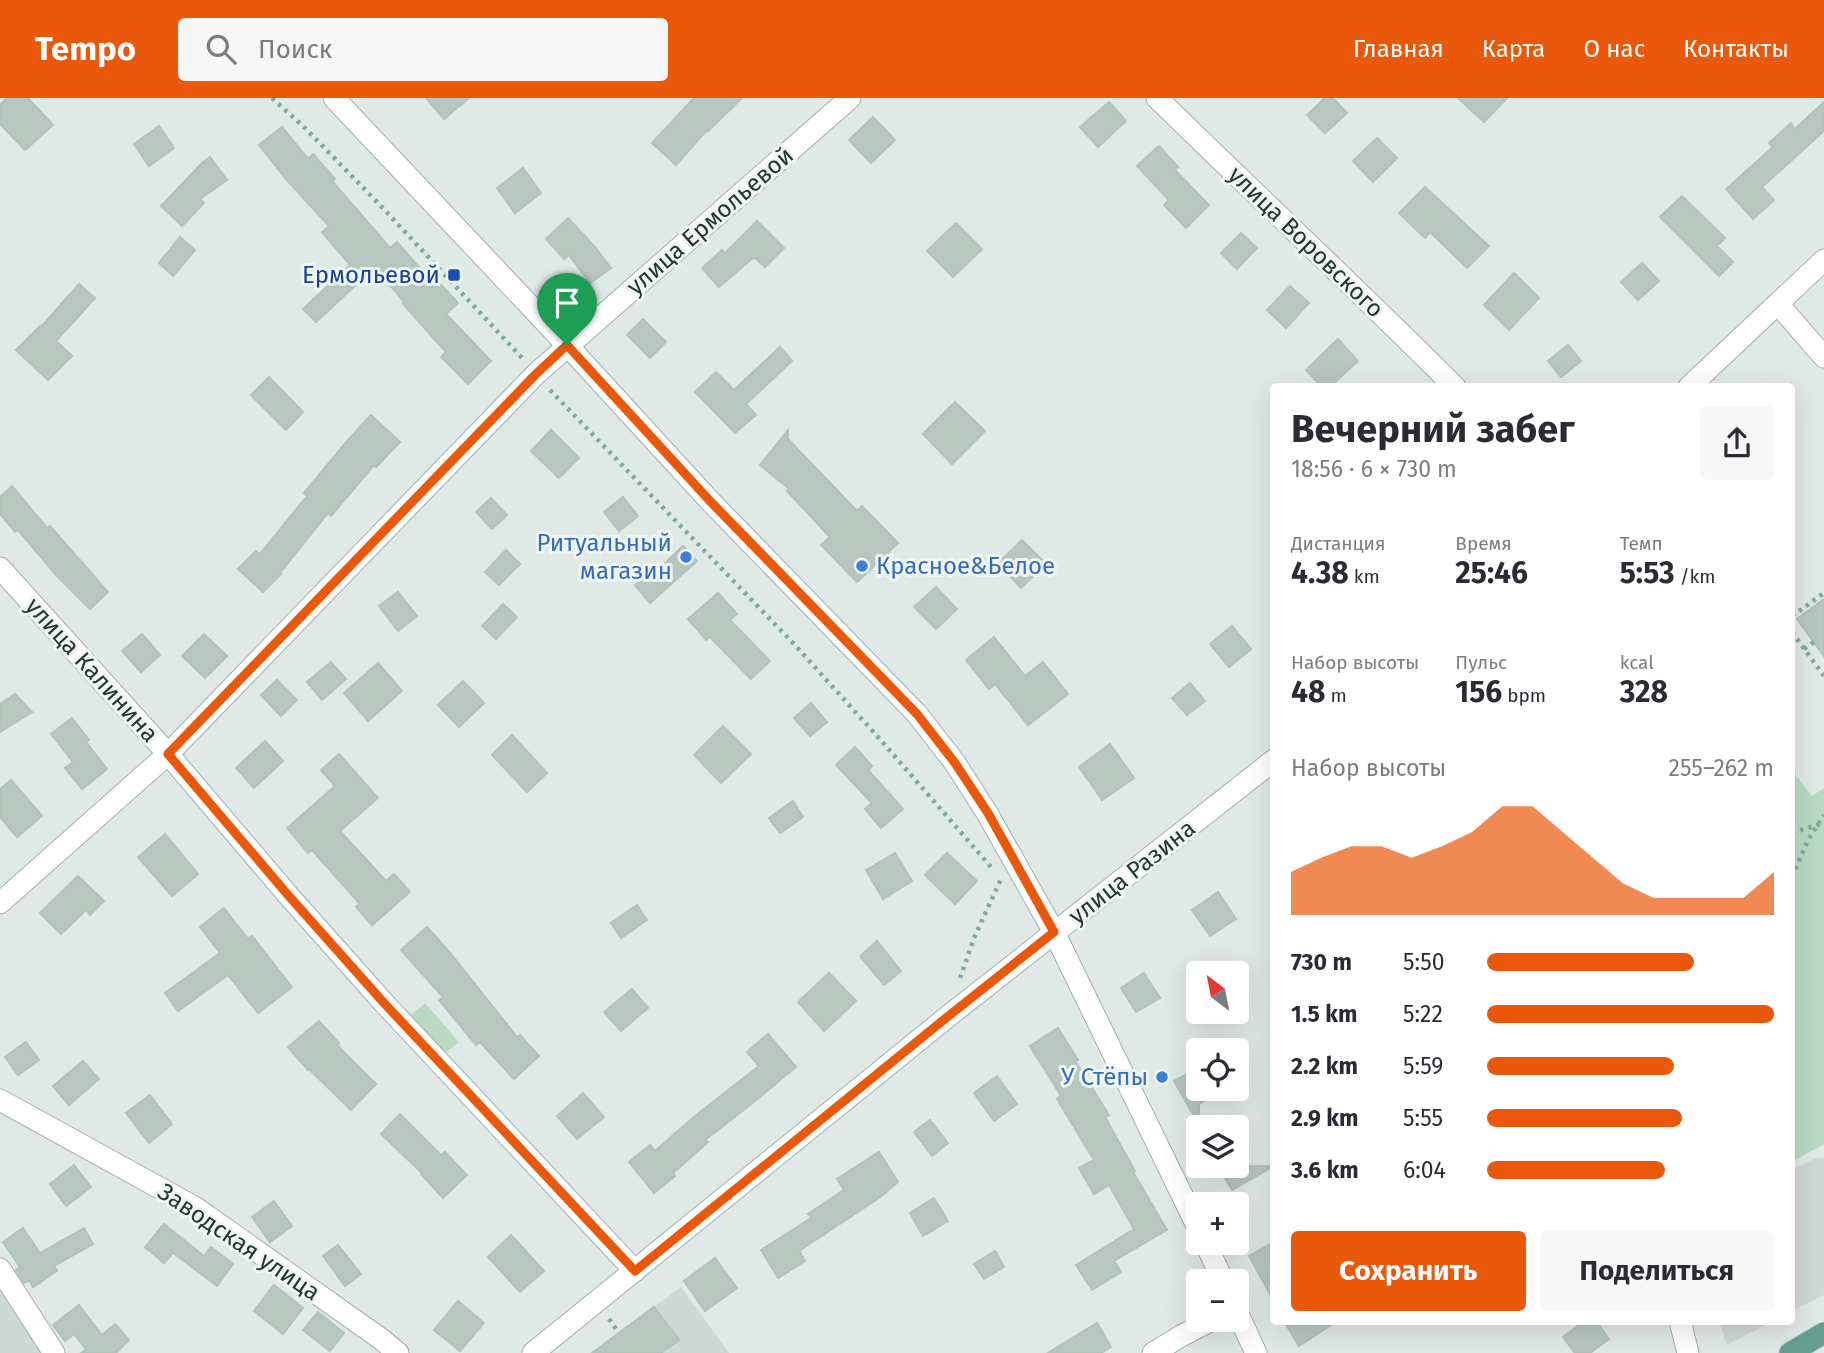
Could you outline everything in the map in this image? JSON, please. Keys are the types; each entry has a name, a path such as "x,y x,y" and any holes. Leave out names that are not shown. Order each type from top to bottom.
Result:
{"main road":[{"path":"1790,1353 1824,1333"}],"street":[{"name":"улица Ермольевой","path":"0,903 168,754 536,374 850,98"},
{"name":"улица Воровского","path":"1157,98 1451,383"},
{"path":"337,99 710,501 917,714 955,763 988,813 1054,932 1186,1203"},
{"path":"1693,383 1824,260"},
{"path":"1778,304 1824,357"},
{"name":"улица Калинина","path":"0,568 168,754 384,1003 635,1271"},
{"name":"улица Разина","path":"533,1353 1054,932 1270,769"},
{"name":"Заводская улица","path":"0,1100 195,1208 398,1353"},
{"path":"0,1269 54,1353"},
{"path":"1681,1325 1688,1353"},
{"path":"1153,1353 1189,1332"},
{"path":"1246,1332 1256,1353"}],"path":[{"path":"272,98 380,205 536,374 794,644 993,869"},
{"path":"1795,614 1824,593"},
{"path":"1795,636 1824,676"},
{"path":"1804,649 1814,642"},
{"path":"1795,870 1808,839 1824,815"},
{"path":"1795,832 1824,825"},
{"path":"958,984 974,938 1001,878 1007,890"}],"shaded area":[{"path":"1815,1158 1824,1158 1824,1295 1795,1310 1795,1168"},
{"path":"0,1282 46,1353 0,1353"},
{"path":"681,1287 729,1353 592,1353"},
{"path":"1720,1325 1765,1325 1727,1345"}],"green space":[{"path":"1795,775 1812,796 1824,788 1824,1144 1795,1160"},
{"path":"425,1003 459,1042 444,1054 410,1016"}],"building":[{"path":"7,98 28,98 53,125 25,150 0,124 0,105"},
{"path":"426,98 469,98 444,119"},
{"path":"694,98 742,98 707,130 676,165 652,143"},
{"path":"1325,98 1333,98 1347,113 1325,133 1307,115"},
{"path":"1458,98 1507,98 1484,122"},
{"path":"1109,102 1126,121 1098,147 1080,127"},
{"path":"1824,102 1824,131 1762,187 1774,200 1753,219 1726,189 1773,147 1769,143 1791,123 1795,129"},
{"path":"873,117 895,140 871,163 849,140"},
{"path":"159,126 174,148 149,166 134,144"},
{"path":"282,127 308,159 313,154 335,179 332,181 390,248 397,242 430,280 433,276 458,303 446,314 491,361 468,384 441,357 446,352 403,304 375,267 316,322 303,309 350,265 322,232 329,226 259,145"},
{"path":"1377,138 1397,158 1373,182 1353,161"},
{"path":"1159,146 1178,167 1175,170 1209,205 1186,228 1164,205 1169,200 1137,166"},
{"path":"210,157 227,180 200,199 204,203 182,226 161,206"},
{"path":"523,168 541,193 515,213 497,188"},
{"path":"1425,187 1489,246 1467,268 1430,232 1425,238 1399,213"},
{"path":"1682,196 1725,238 1717,246 1733,262 1719,276 1660,217"},
{"path":"568,218 611,268 590,283 569,255 564,259 546,239"},
{"path":"757,221 784,248 765,267 754,257 719,287 702,268 722,250 725,253"},
{"path":"956,223 982,249 953,277 927,251"},
{"path":"1241,233 1257,248 1237,269 1221,253"},
{"path":"180,237 195,250 173,276 159,263"},
{"path":"1642,263 1659,281 1638,300 1621,282"},
{"path":"1514,273 1539,298 1509,330 1484,305"},
{"path":"79,284 95,298 56,341 72,356 48,380 16,350 41,327"},
{"path":"1290,286 1309,303 1286,328 1267,310"},
{"path":"643,319 666,342 650,358 627,335"},
{"path":"1338,339 1358,361 1334,383 1318,383 1306,370"},
{"path":"1568,345 1581,361 1561,377 1548,361"},
{"path":"780,347 792,361 746,404 756,415 735,433 695,392 716,372 734,390"},
{"path":"269,377 303,412 286,430 251,395"},
{"path":"955,402 985,431 952,464 923,434"},
{"path":"371,415 400,442 376,467 374,465 331,516 328,513 281,574 263,592 238,569 256,551 260,554 307,496 304,493"},
{"path":"551,430 579,458 559,478 531,451"},
{"path":"788,430 788,439 857,511 862,506 898,543 857,582 821,545 830,537 787,491 789,489 760,465"},
{"path":"12,486 47,528 50,526 108,592 90,609 0,514 0,497"},
{"path":"623,497 638,516 619,531 604,512"},
{"path":"491,498 507,515 492,529 476,512"},
{"path":"1022,540 1046,564 1021,588 998,563"},
{"path":"683,546 697,561 650,603 635,585 657,566 659,569"},
{"path":"506,550 520,564 499,585 485,572"},
{"path":"936,587 957,609 936,629 914,607"},
{"path":"398,592 417,616 398,631 379,606"},
{"path":"718,593 737,614 730,620 770,661 751,679 710,637 706,640 688,619"},
{"path":"1824,599 1824,656 1797,619"},
{"path":"503,604 517,617 496,639 482,626"},
{"path":"1232,626 1251,649 1229,667 1210,644"},
{"path":"142,634 160,655 141,672 122,651"},
{"path":"204,634 227,656 205,678 182,656"},
{"path":"994,637 1025,676 1043,662 1068,694 1028,725 995,684 989,689 966,660"},
{"path":"331,662 346,679 322,700 307,682"},
{"path":"378,663 402,691 368,721 344,693"},
{"path":"277,680 297,700 281,716 261,695"},
{"path":"463,681 484,703 459,727 438,705"},
{"path":"1190,683 1205,701 1187,715 1172,698"},
{"path":"15,694 32,712 0,732 0,704"},
{"path":"811,703 827,722 810,736 794,718"},
{"path":"72,718 107,769 82,789 65,768 73,762 51,734"},
{"path":"723,726 751,754 721,783 694,755"},
{"path":"512,735 547,773 527,792 492,755"},
{"path":"265,741 283,761 254,788 236,768"},
{"path":"1110,744 1134,778 1102,800 1079,767"},
{"path":"855,747 872,766 868,770 903,809 881,828 865,809 872,803 836,765"},
{"path":"339,754 378,798 340,831 386,881 394,874 410,892 372,925 356,907 360,904 312,850 308,853 287,828 335,786 321,770"},
{"path":"11,780 42,816 17,837 0,817 0,789"},
{"path":"793,801 803,817 780,833 769,818"},
{"path":"165,834 198,874 172,896 138,857"},
{"path":"895,853 912,881 883,899 866,870"},
{"path":"947,853 977,881 955,904 925,875"},
{"path":"78,876 104,901 90,915 86,910 61,934 40,913"},
{"path":"1218,892 1236,919 1210,936 1192,910"},
{"path":"637,905 647,920 621,938 611,923"},
{"path":"224,908 248,939 252,936 292,987 258,1013 228,975 178,1011 165,993 220,953 200,927"},
{"path":"427,927 517,1037 520,1035 539,1056 514,1079 480,1042 476,1045 439,1000 443,997 401,950"},
{"path":"877,941 901,971 884,985 860,956"},
{"path":"829,973 856,1001 824,1031 798,1002"},
{"path":"1144,973 1160,998 1136,1012 1121,988"},
{"path":"632,989 648,1008 621,1031 604,1012"},
{"path":"319,1021 339,1043 337,1045 376,1084 351,1110 308,1070 288,1047"},
{"path":"1058,1028 1109,1115 1105,1117 1167,1230 1114,1261 1121,1272 1092,1290 1076,1265 1134,1229 1109,1185 1094,1194 1079,1168 1094,1160 1057,1099 1061,1096 1030,1046"},
{"path":"768,1034 796,1067 705,1140 708,1142 654,1193 629,1162 650,1145 655,1151 759,1066 747,1052"},
{"path":"26,1042 39,1060 18,1075 5,1057"},
{"path":"83,1061 99,1079 69,1105 53,1086"},
{"path":"1186,1075 1186,1101 1204,1101 1199,1104 1199,1115 1193,1115 1174,1081"},
{"path":"997,1076 1017,1104 994,1121 974,1093"},
{"path":"583,1093 604,1117 577,1139 557,1116"},
{"path":"150,1095 172,1124 149,1143 126,1113"},
{"path":"400,1114 441,1155 445,1152 467,1175 443,1198 422,1173 381,1134"},
{"path":"930,1120 948,1143 932,1156 914,1132"},
{"path":"879,1152 898,1182 879,1198 799,1251 805,1261 778,1278 761,1250 811,1218 808,1214 844,1190 837,1179"},
{"path":"74,1165 91,1187 66,1206 50,1184"},
{"path":"1249,1166 1270,1166 1232,1190 1225,1178 1249,1178"},
{"path":"934,1198 948,1221 923,1236 910,1213"},
{"path":"274,1201 292,1226 270,1242 252,1217"},
{"path":"164,1224 204,1256 211,1247 233,1264 217,1286 173,1253 164,1263 145,1247"},
{"path":"23,1228 40,1253 84,1228 93,1244 54,1266 57,1271 33,1287 29,1280 24,1283 16,1270 20,1267 3,1242"},
{"path":"511,1235 544,1271 520,1292 488,1257"},
{"path":"1270,1244 1270,1294 1249,1256"},
{"path":"338,1245 361,1274 345,1286 323,1256"},
{"path":"995,1251 1004,1267 984,1279 974,1264"},
{"path":"715,1258 737,1288 705,1311 684,1281"},
{"path":"274,1285 303,1308 283,1334 254,1311"},
{"path":"458,1301 484,1323 460,1351 434,1330"},
{"path":"79,1305 102,1335 115,1324 129,1340 116,1353 81,1353 86,1349 74,1334 65,1341 53,1325"},
{"path":"654,1307 679,1340 661,1353 592,1353"},
{"path":"318,1312 344,1333 330,1351 303,1330"},
{"path":"1097,1323 1111,1347 1101,1353 1048,1353"},
{"path":"1286,1325 1331,1325 1299,1346"},
{"path":"1580,1325 1599,1325 1609,1339 1590,1353 1575,1353 1563,1337"}],"place":[{"name":"Ермольевой","path":"454,275"},
{"name":"Ритуальный магазин","path":"686,557"},
{"name":"Красное&Белое","path":"862,566"},
{"name":"У Стёпы","path":"1162,1077"}],"route":[{"path":"567,345 710,501 917,714 955,763 988,813 1054,932 635,1271 384,1003 168,754 567,345"}]}
